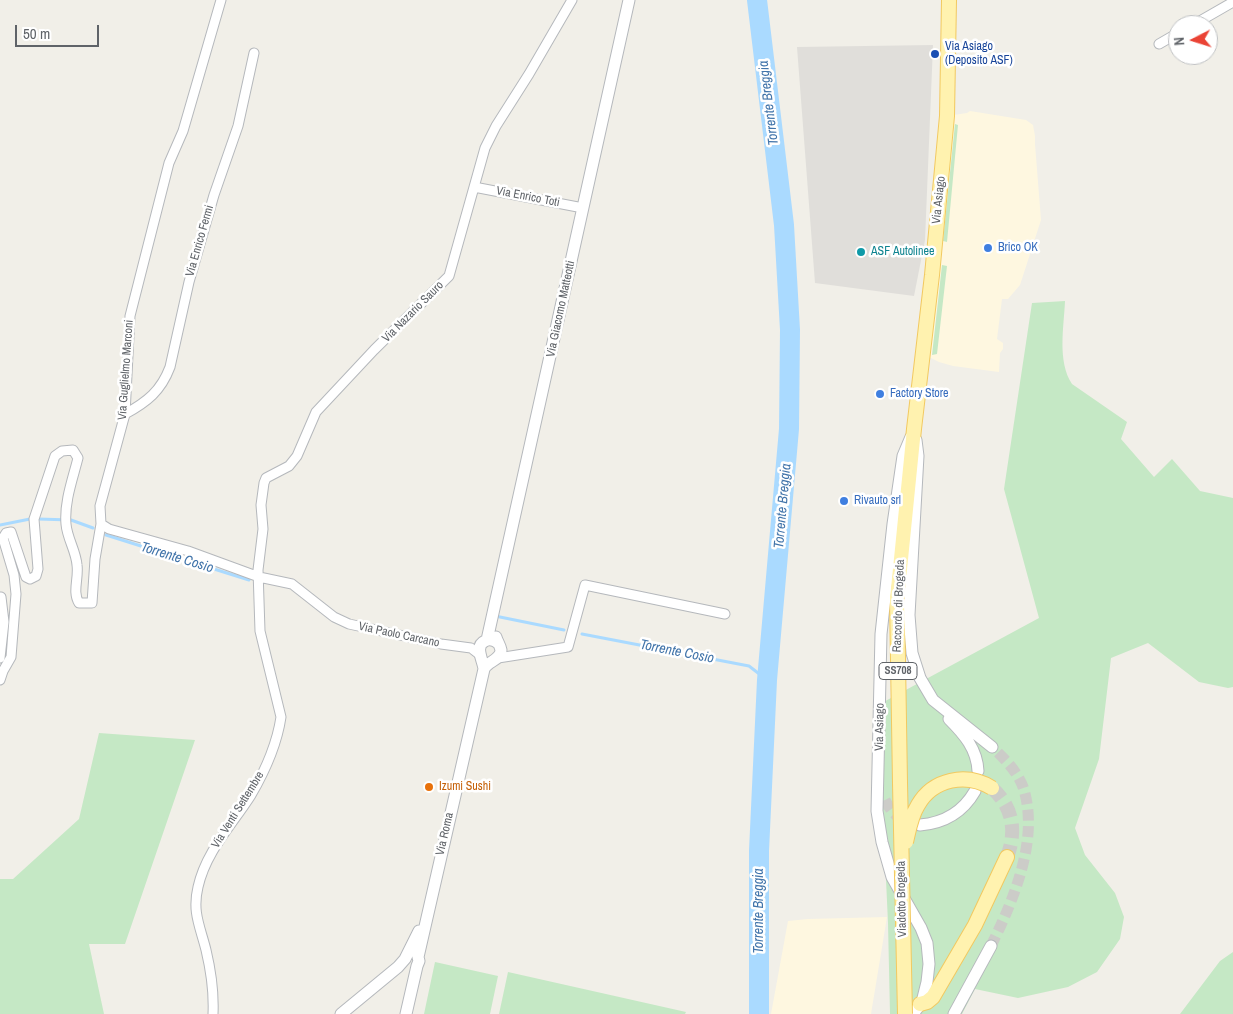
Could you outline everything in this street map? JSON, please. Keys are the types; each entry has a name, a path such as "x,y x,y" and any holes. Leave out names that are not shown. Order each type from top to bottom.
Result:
{"main road":[{"name":"Via Asiago","path":"914,429 933,266 947,116 949,0"},
{"name":"Raccordo di Brogeda","path":"900,783 898,599 914,429"},
{"name":"SS708","path":"902,860 912,816 928,792 941,783 958,779 974,780 992,788"},
{"name":"Viadotto Brogeda","path":"900,783 905,1014"},
{"name":"SS708","path":"916,1009 933,997 975,925 1007,857"}],"street":[{"name":"Via Guglielmo Marconi","path":"1,669 11,657 16,594 14,575 3,538 6,533 10,532 26,577 30,579 36,576 38,570 34,519 55,456 62,451 74,450 78,458 66,520 68,538 77,565 75,598 79,603 92,603 95,559 101,524 100,506 125,414 130,316 169,163 183,131 221,0"},
{"name":"Via Nazario Sauro","path":"259,577 258,570 263,529 261,505 266,478 289,466 297,456 316,412 374,350 449,276 485,148 496,126 572,0"},
{"name":"Via Giacomo Matteotti","path":"490,641 493,618 582,208 630,0"},
{"path":"1210,15 1233,2"},
{"path":"1159,44 1168,39"},
{"name":"Via Enrico Fermi","path":"125,414 144,403 156,392 165,379 170,367 188,282 214,195 238,126 254,53"},
{"name":"Via Enrico Toti","path":"474,187 582,208"},
{"name":"Via Asiago","path":"914,429 918,456 910,592 910,638 916,667 933,700 992,747"},
{"name":"Via Asiago","path":"914,429 903,456 892,524 881,634 878,811 879,827 886,861 892,877 921,928 927,943 929,964 927,982 916,1009"},
{"path":"101,524 110,529 188,551 259,577"},
{"name":"Via Paolo Carcano","path":"259,577 296,586 334,616 349,624 470,648 487,660"},
{"name":"Via Venti Settembre","path":"214,1014 212,981 194,908 198,886 213,848 250,795 269,759 281,717 260,631 259,577"},
{"path":"487,660 568,647 585,585 726,614"},
{"path":"0,597 4,622 0,658"},
{"path":"463,648 473,641 490,641 501,651 487,660"},
{"path":"487,660 480,647 490,641"},
{"name":"Via Roma","path":"341,1014 392,972 411,961 428,912 487,660"},
{"path":"0,680 1,669"},
{"name":"SS708","path":"933,700 972,746 978,771"},
{"name":"SS708","path":"879,778 885,800"},
{"path":"920,825 932,824 954,814 965,806 975,790"},
{"path":"954,1014 991,946"},
{"path":"406,1014 413,983 411,961"}],"shaded area":[{"path":"933,45 925,240 914,296 815,283 797,47"},
{"path":"970,111 1026,120 1033,125 1035,136 1041,220 1020,285 1008,299 1002,299 997,339 1003,343 1003,349 1000,353 999,372 953,366 923,354 947,116"},
{"path":"887,917 871,1014 771,1014 788,921"}],"green space":[{"path":"955,124 958,125 947,242 943,241"},
{"path":"942,265 947,266 937,354 932,355"},
{"path":"1065,301 1063,354 1067,375 1072,384 1127,422 1121,439 1154,477 1172,459 1200,491 1233,498 1233,687 1228,688 1199,682 1148,643 1111,658 1099,759 1075,828 1085,855 1115,893 1124,917 1120,939 1097,972 1068,987 1018,998 975,989 962,1014 890,1014 888,923 878,705 1039,618 1004,489 1032,303"},
{"path":"99,733 195,740 125,944 89,944 104,1014 0,1014 0,879 13,879 79,819"},
{"path":"1233,952 1233,1014 1180,1014 1220,961"},
{"path":"435,962 498,976 490,1014 424,1014"},
{"path":"508,972 686,1012 685,1014 499,1014"}],"waterway":[{"name":"Torrente Breggia","path":"757,0 784,225 790,330 789,429 767,680 759,851 759,1014"},
{"name":"Torrente Cosio","path":"0,525 30,519"},
{"name":"Torrente Cosio","path":"38,519 71,520 93,528"},
{"name":"Torrente Cosio","path":"106,535 249,580"},
{"name":"Torrente Cosio","path":"495,616 564,630"},
{"name":"Torrente Cosio","path":"582,634 749,666 767,680"}],"tunnel":[{"path":"991,946 1015,890 1026,850 1028,830 1028,809 1022,784 1011,767 992,747"},
{"path":"992,788 1005,803 1011,820 1012,838 1007,857"},
{"path":"885,800 893,812 905,821"}],"place":[{"name":"Via Asiago (Deposito ASF)","path":"935,54"},
{"name":"Brico OK","path":"988,248"},
{"name":"ASF Autolinee","path":"861,252"},
{"name":"Factory Store","path":"880,394"},
{"name":"Rivauto srl","path":"844,501"},
{"name":"Izumi Sushi","path":"429,787"}]}
